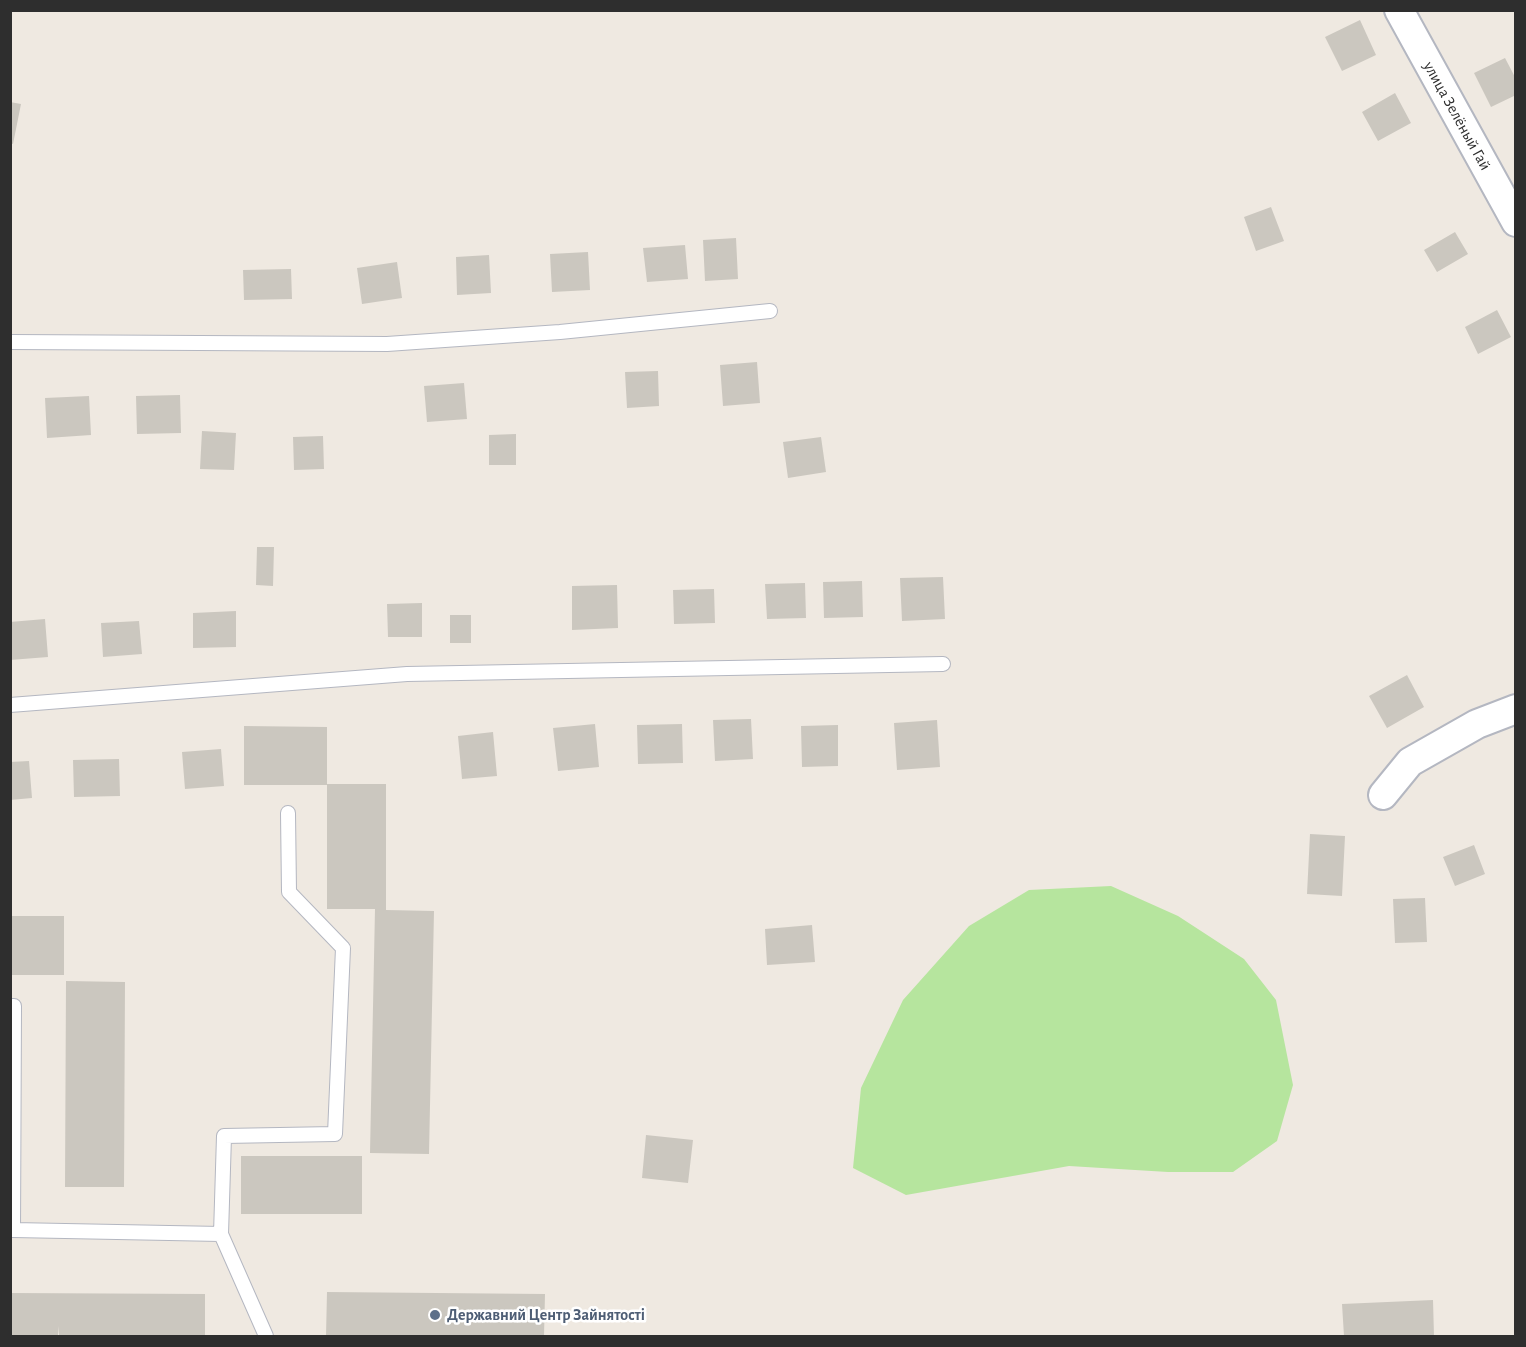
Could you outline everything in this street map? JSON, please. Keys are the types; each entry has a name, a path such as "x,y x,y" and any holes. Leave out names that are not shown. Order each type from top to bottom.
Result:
{"street":[{"name":"улица Зелёный Гай","path":"1399,10 1515,222"},
{"path":"1383,795 1410,762 1477,724 1515,709"}],"lane":[{"path":"10,342 387,344 572,331 770,311"},
{"path":"10,705 407,674 943,664"},
{"path":"266,1336 221,1234 224,1136 335,1134 343,948 289,892 288,813"},
{"path":"10,1005 14,1006 12,1230 221,1234"}],"green space":[{"path":"1111,886 1178,916 1244,959 1276,1000 1293,1085 1277,1141 1233,1172 1168,1172 1069,1166 906,1195 853,1168 861,1088 903,1000 969,926 1029,890"}],"building":[{"path":"1360,20 1376,55 1342,71 1325,37"},
{"path":"1505,58 1516,79 1516,95 1491,107 1474,73"},
{"path":"1395,93 1411,123 1378,141 1362,112"},
{"path":"10,102 21,104 13,144 10,143"},
{"path":"1271,207 1284,241 1256,251 1244,217"},
{"path":"1455,232 1468,254 1437,272 1424,250"},
{"path":"736,238 738,279 705,281 703,240"},
{"path":"685,245 688,279 647,282 643,248"},
{"path":"588,252 590,290 552,292 550,254"},
{"path":"489,255 491,293 457,295 456,257"},
{"path":"397,262 402,298 362,304 357,268"},
{"path":"291,269 292,299 244,300 243,270"},
{"path":"1497,310 1511,337 1478,354 1465,327"},
{"path":"757,362 760,403 723,406 720,365"},
{"path":"658,371 659,406 627,408 625,372"},
{"path":"464,383 467,419 427,422 424,386"},
{"path":"180,395 181,433 137,434 136,396"},
{"path":"89,396 91,435 47,438 45,398"},
{"path":"202,431 236,433 234,470 200,469"},
{"path":"516,434 516,465 489,465 489,435"},
{"path":"323,436 324,469 294,470 293,437"},
{"path":"821,437 826,472 788,478 783,442"},
{"path":"257,547 274,547 273,586 256,585"},
{"path":"943,577 945,619 902,621 900,578"},
{"path":"862,581 863,617 824,618 823,582"},
{"path":"805,583 806,618 767,619 765,584"},
{"path":"617,585 618,628 572,630 572,586"},
{"path":"714,589 715,623 674,624 673,590"},
{"path":"422,603 422,637 388,637 387,604"},
{"path":"236,611 236,647 193,648 193,613"},
{"path":"450,615 471,615 471,643 450,643"},
{"path":"45,619 48,657 10,660 10,622"},
{"path":"139,621 142,654 103,657 101,623"},
{"path":"1407,675 1424,707 1387,728 1369,696"},
{"path":"751,719 753,759 715,761 713,720"},
{"path":"937,720 940,767 897,770 894,723"},
{"path":"595,724 599,767 558,771 553,728"},
{"path":"682,724 683,763 638,764 637,725"},
{"path":"838,725 838,766 802,767 801,726"},
{"path":"244,726 327,727 327,784 386,784 386,910 434,911 429,1154 370,1153 375,909 327,909 327,785 244,785"},
{"path":"493,732 497,776 462,779 458,736"},
{"path":"221,749 224,786 185,789 182,752"},
{"path":"119,759 120,796 74,797 73,760"},
{"path":"29,761 32,798 10,800 10,762"},
{"path":"1310,834 1345,836 1342,896 1307,894"},
{"path":"1474,845 1485,874 1455,886 1443,857"},
{"path":"1425,898 1427,942 1395,943 1393,899"},
{"path":"10,916 64,916 64,975 10,975"},
{"path":"812,925 815,962 767,965 765,929"},
{"path":"66,981 125,982 124,1187 65,1187"},
{"path":"646,1135 693,1140 688,1183 642,1178"},
{"path":"241,1156 362,1156 362,1214 241,1214"},
{"name":"Державний Центр Зайнятості","path":"327,1292 545,1294 544,1336 326,1336"},
{"path":"10,1293 205,1294 205,1336 59,1336 58,1326 58,1336 10,1336"},
{"path":"1433,1300 1434,1336 1344,1336 1342,1304"}],"place":[{"name":"Державний Центр Зайнятості","path":"435,1315"}]}
